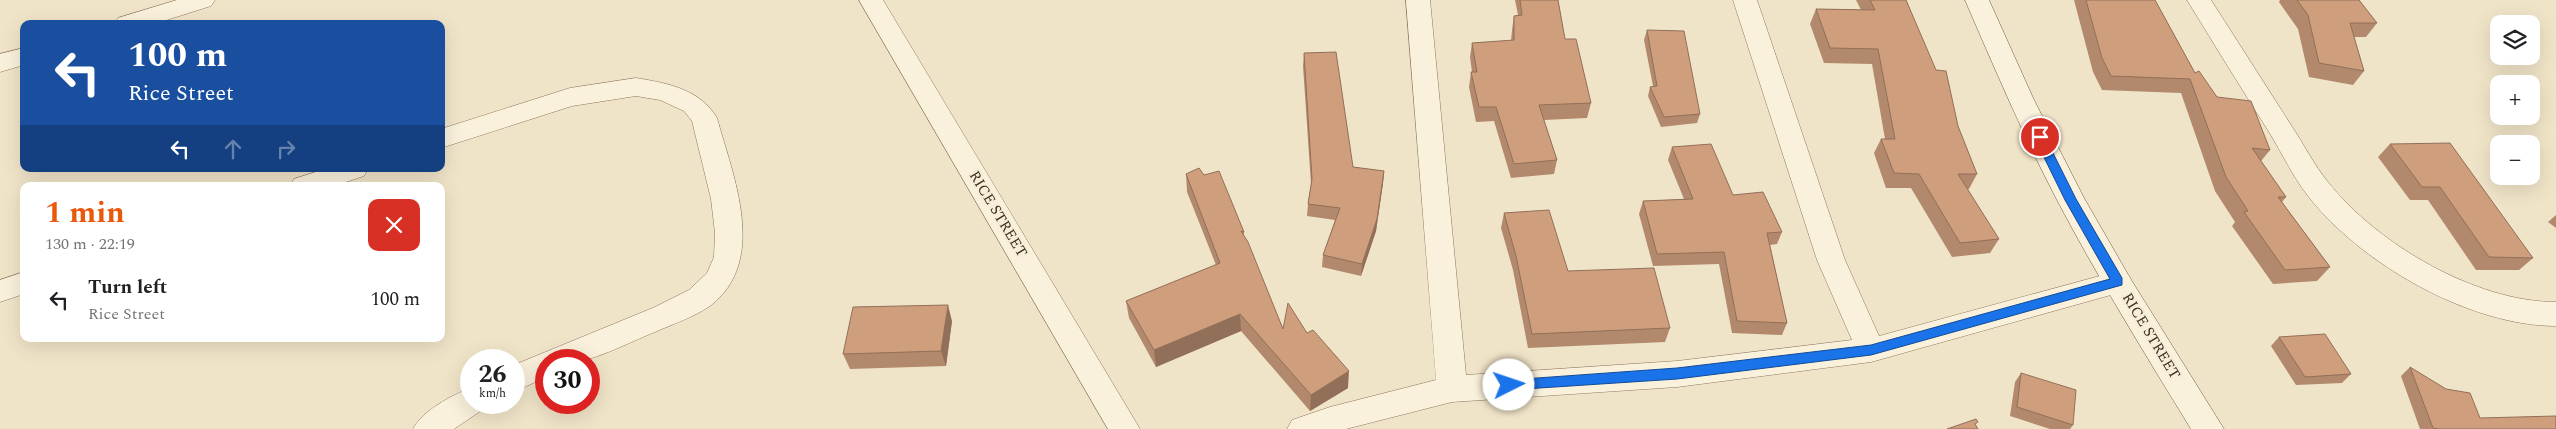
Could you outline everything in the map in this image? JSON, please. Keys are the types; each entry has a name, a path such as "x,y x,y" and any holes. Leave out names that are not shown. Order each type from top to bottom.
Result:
{"street":[{"path":"140,20 203,0"},
{"name":"RICE STREET","path":"871,0 1124,429"},
{"path":"1418,0 1452,389"},
{"path":"1745,0 1831,260 1871,350"},
{"name":"RICE STREET","path":"1977,0 2016,90 2071,200 2118,282 2208,429"},
{"path":"2199,0 2318,189 2353,225 2397,258 2441,285 2475,300 2540,314 2556,314"},
{"path":"0,63 20,57"},
{"path":"445,138 570,97 636,87 666,92 693,105 704,118 725,200 729,233 728,257 718,280 699,298 673,311 580,349"},
{"path":"316,182 347,172"},
{"path":"1303,429 1330,420 1452,389 1677,374 1871,350 2118,282"},
{"path":"0,291 20,284"},
{"path":"429,429 460,408"}],"building":[{"path":"1520,0 1558,0 1565,39 1576,39 1591,103 1539,105 1557,160 1514,164 1496,107 1479,107 1471,72 1477,72 1472,43 1514,40 1514,16 1522,15"},
{"path":"1870,0 1906,0 1936,70 1946,71 1958,126 1977,174 1958,174 1999,239 1960,243 1919,174 1894,173 1881,139 1895,139 1878,49 1830,48 1816,9 1875,10"},
{"path":"2086,0 2155,0 2195,73 2199,71 2217,97 2251,101 2270,150 2252,148 2286,197 2278,197 2330,267 2285,270 2244,212 2248,211 2226,177 2190,79 2111,76 2102,58"},
{"path":"2297,0 2359,0 2377,23 2350,23 2364,71 2319,63 2308,15"},
{"path":"1647,30 1684,31 1700,114 1664,117 1650,87 1657,86"},
{"path":"1336,52 1353,167 1384,171 1377,219 1362,264 1323,255 1340,208 1308,204 1312,179 1304,53"},
{"path":"2450,143 2533,258 2489,257 2440,187 2422,187 2390,144"},
{"path":"1711,144 1733,195 1763,192 1782,232 1767,233 1787,323 1737,321 1724,252 1657,254 1643,201 1693,199 1672,147"},
{"path":"1199,168 1204,175 1219,171 1244,232 1241,231 1248,242 1283,329 1288,303 1307,333 1313,330 1349,371 1311,395 1240,314 1154,350 1126,301 1220,263 1186,174"},
{"path":"1549,210 1568,271 1654,268 1670,328 1532,334 1516,256 1504,213"},
{"path":"948,305 941,351 843,354 853,307"},
{"path":"2325,334 2351,374 2305,377 2279,337"},
{"path":"2410,367 2446,389 2470,393 2480,418 2556,416 2556,429 2433,428"},
{"path":"2021,373 2076,390 2073,425 2017,407"},
{"path":"1976,419 1978,422 1975,424 1978,429 1947,429"}],"route":[{"path":"1509,385 1677,374 1871,350 2118,282 2071,200 2040,137"}]}
